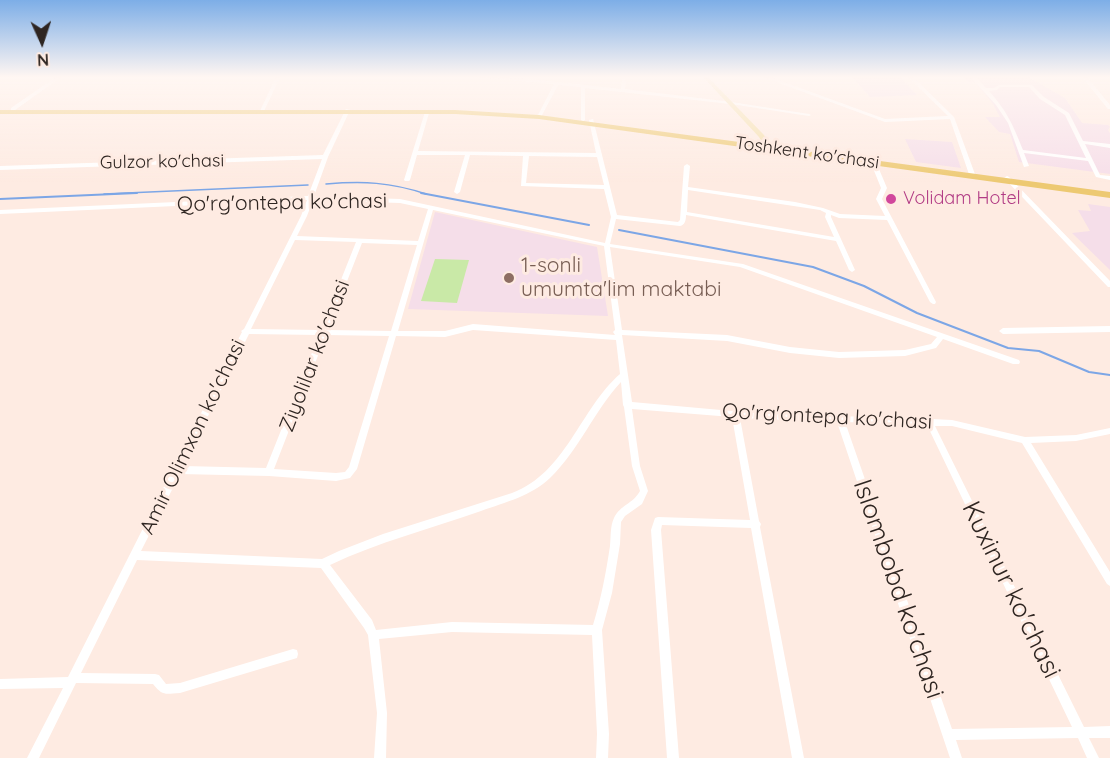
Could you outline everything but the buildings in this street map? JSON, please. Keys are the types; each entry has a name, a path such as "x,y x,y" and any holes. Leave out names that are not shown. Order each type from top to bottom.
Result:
{"highway":[{"name":"Toshkent ko'chasi","path":"377,112 540,116"},
{"name":"Toshkent ko'chasi","path":"489,112 588,121 1110,193"},
{"name":"Toshkent ko'chasi","path":"768,146 874,163 973,175"}],"main road":[{"path":"739,112 768,146"}],"street":[{"name":"Amir Olimxon ko'chasi","path":"33,758 292,238 325,157 347,112"},
{"path":"540,116 542,112"},
{"path":"587,112 614,217 607,245 622,376 636,466 644,491 639,501 622,513 617,520 607,593 597,630 603,734 602,758"},
{"path":"792,112 809,115"},
{"path":"861,112 885,121 952,117"},
{"path":"947,112 952,117 973,175"},
{"path":"1002,112 1010,123 1026,166"},
{"path":"1064,112 1098,176 1110,178"},
{"path":"406,180 427,113"},
{"path":"1081,142 1110,146"},
{"path":"1020,151 1089,160"},
{"path":"416,153 598,155"},
{"path":"457,192 468,154"},
{"path":"526,154 522,182 524,185 607,187"},
{"name":"Gulzor ko'chasi","path":"0,168 325,157"},
{"path":"874,163 884,188 879,199 933,302"},
{"path":"614,217 680,224 684,213 687,166"},
{"path":"1008,180 1110,285"},
{"path":"686,188 795,204 839,216 888,218"},
{"name":"Qo'rg'ontepa ko'chasi","path":"0,212 309,198 389,200 607,245 741,265 1016,362"},
{"path":"177,470 269,472 336,477 347,475 353,469 431,208"},
{"path":"684,213 839,240"},
{"path":"830,213 828,217 852,270"},
{"path":"292,238 421,243"},
{"name":"Ziyolilar ko'chasi","path":"269,472 360,240"},
{"path":"245,331 445,334 473,327 727,338 790,350 839,355 905,353 933,346 942,336"},
{"path":"1003,331 1110,329"},
{"path":"135,555 323,564 348,551 532,488 556,468 609,388 622,376"},
{"name":"Qo'rg'ontepa ko'chasi","path":"627,405 840,420 952,423 1025,440"},
{"path":"735,413 798,758"},
{"name":"Islombobd ko'chasi","path":"840,420 956,758"},
{"name":"Kuxinur ko'chasi","path":"929,421 1094,758"},
{"path":"1110,431 1076,438 1025,440 1110,581"},
{"path":"673,758 656,530 658,521 757,524"},
{"path":"323,564 368,624 373,635 382,713 380,758"},
{"path":"373,635 452,627 597,630"},
{"path":"0,684 72,680 155,680 164,688 180,688 293,654"},
{"path":"948,735 1110,732"}],"shaded area":[{"path":"998,112 1075,112 1082,123 1108,125 1110,127 1108,130 1110,133 1110,174 1019,162 1010,134 999,132 985,117 1000,117"},
{"path":"905,139 952,142 961,168 916,162"},
{"path":"1088,204 1110,207 1110,270 1072,233 1090,231 1078,210 1091,211"},
{"name":"1-sonli umumta'lim maktabi","path":"435,212 597,247 608,316 408,309"}],"green space":[{"path":"435,259 469,260 457,303 421,301"}],"waterway":[{"path":"326,184 376,183 425,194"},
{"path":"104,194 308,185"},
{"path":"0,199 137,193"},
{"path":"421,193 425,194"},
{"path":"425,194 589,225"},
{"path":"619,230 813,267 864,286 917,313 1008,348 1039,351 1089,372 1110,375"}],"place":[{"name":"Volidam Hotel","path":"891,199"},
{"name":"1-sonli umumta'lim maktabi","path":"509,278"}]}
